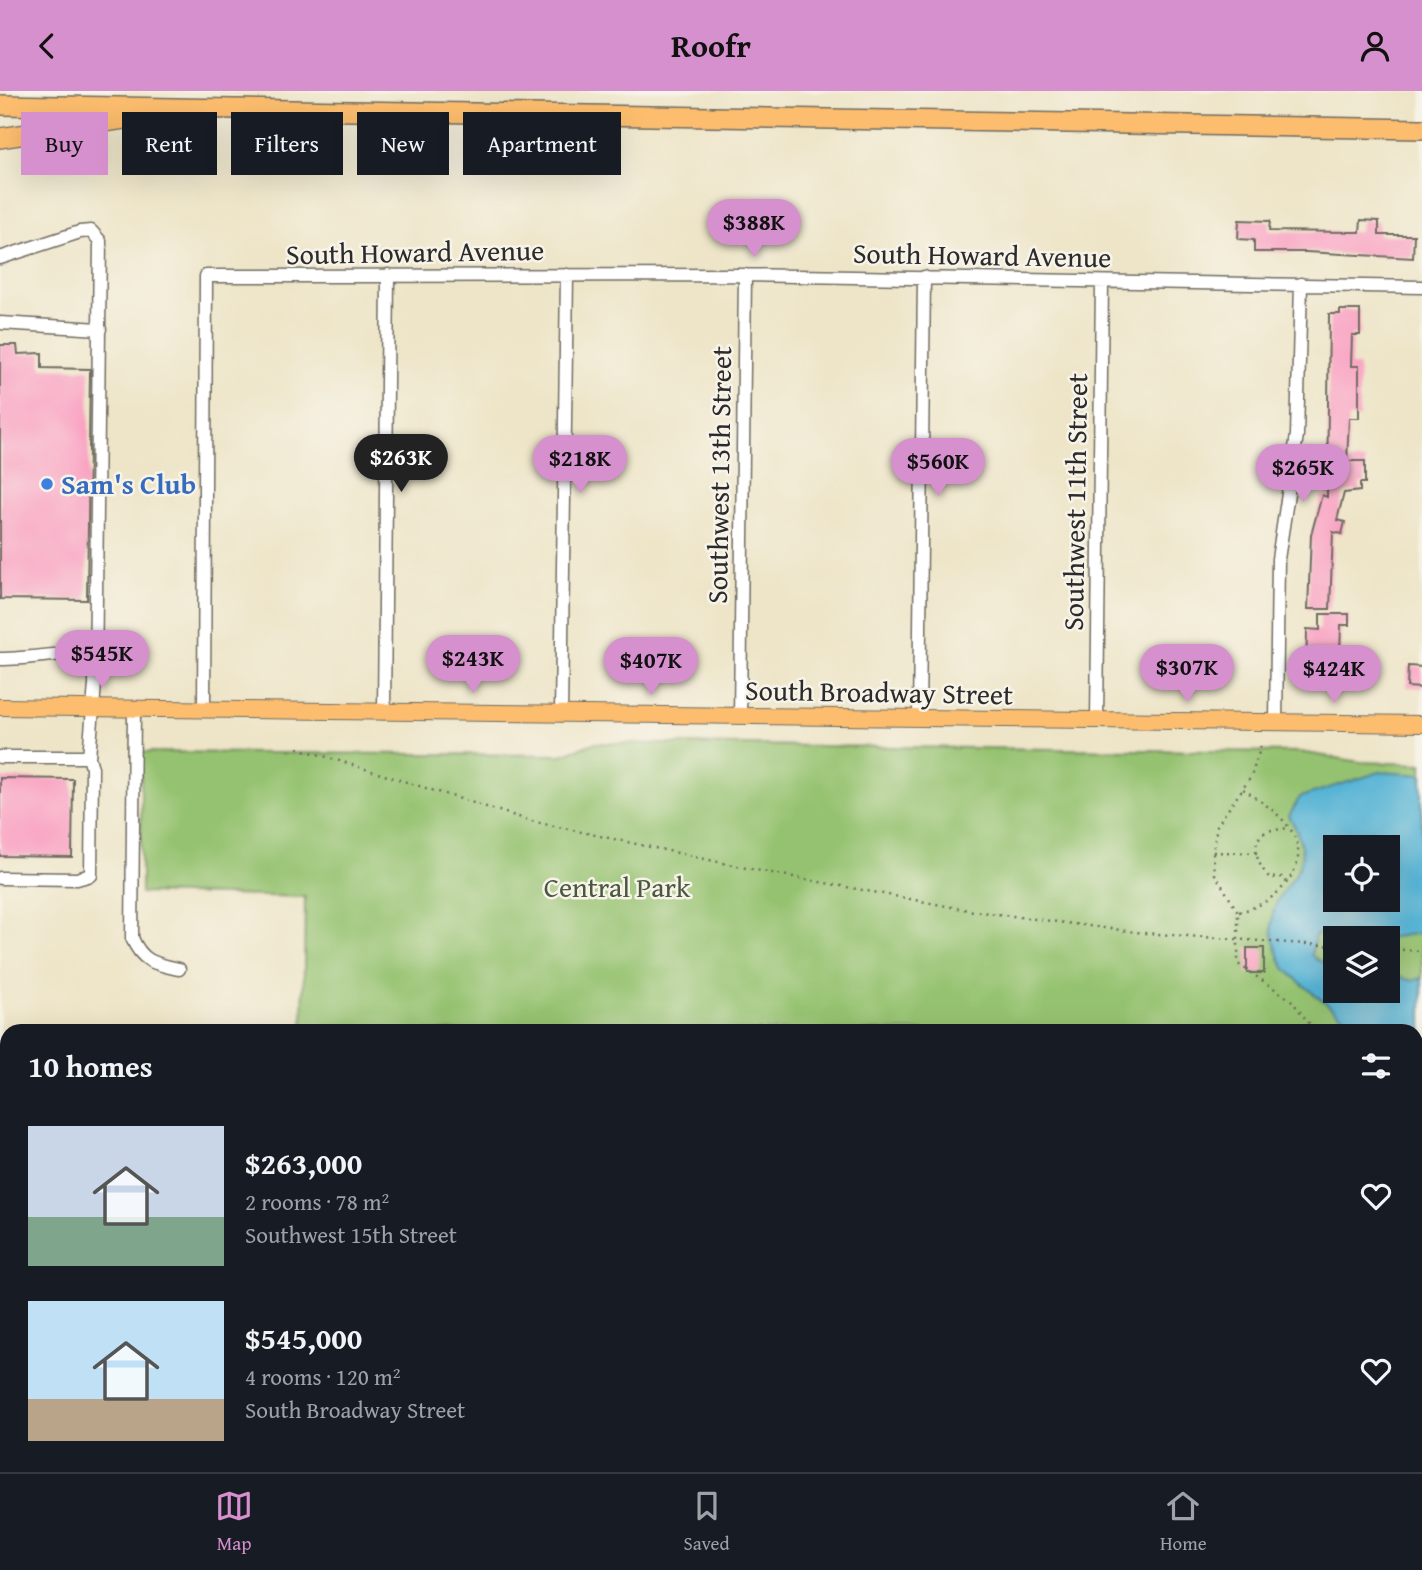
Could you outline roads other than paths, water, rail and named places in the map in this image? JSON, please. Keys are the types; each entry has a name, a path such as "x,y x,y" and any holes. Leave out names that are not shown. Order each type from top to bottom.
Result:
{"highway":[{"path":"0,105 1422,129"},
{"path":"0,138 194,109"}],"main road":[{"name":"South Broadway Street","path":"0,707 1422,724"}],"street":[{"path":"0,258 91,231 100,241 100,329 96,369 99,419 96,652 89,757 92,781 91,875 78,879 0,879"},
{"path":"384,713 388,275"},
{"path":"561,715 566,275"},
{"name":"South Howard Avenue","path":"204,710 206,276 746,275 1422,287"},
{"name":"Southwest 13th Street","path":"740,717 746,275"},
{"path":"919,719 924,277"},
{"name":"Southwest 11th Street","path":"1097,721 1102,283"},
{"path":"1276,723 1278,559 1297,435 1301,284"},
{"path":"0,323 100,329"},
{"path":"0,659 96,652"},
{"path":"134,709 132,938 137,950 150,963 179,969"},
{"path":"0,757 89,757"}],"water":[{"path":"1380,772 1422,775 1422,933 1400,936 1400,926 1323,926 1323,933 1315,936 1311,955 1323,962 1323,1000 1283,965 1273,933 1275,907 1300,865 1302,853 1299,837 1289,816 1300,797"},
{"path":"1400,976 1408,980 1422,978 1422,1024 1356,1024 1326,1003 1400,1003"}],"place":[{"name":"Sam's Club","path":"47,484"}],"park label":[{"name":"Central Park","path":"617,887"}]}
